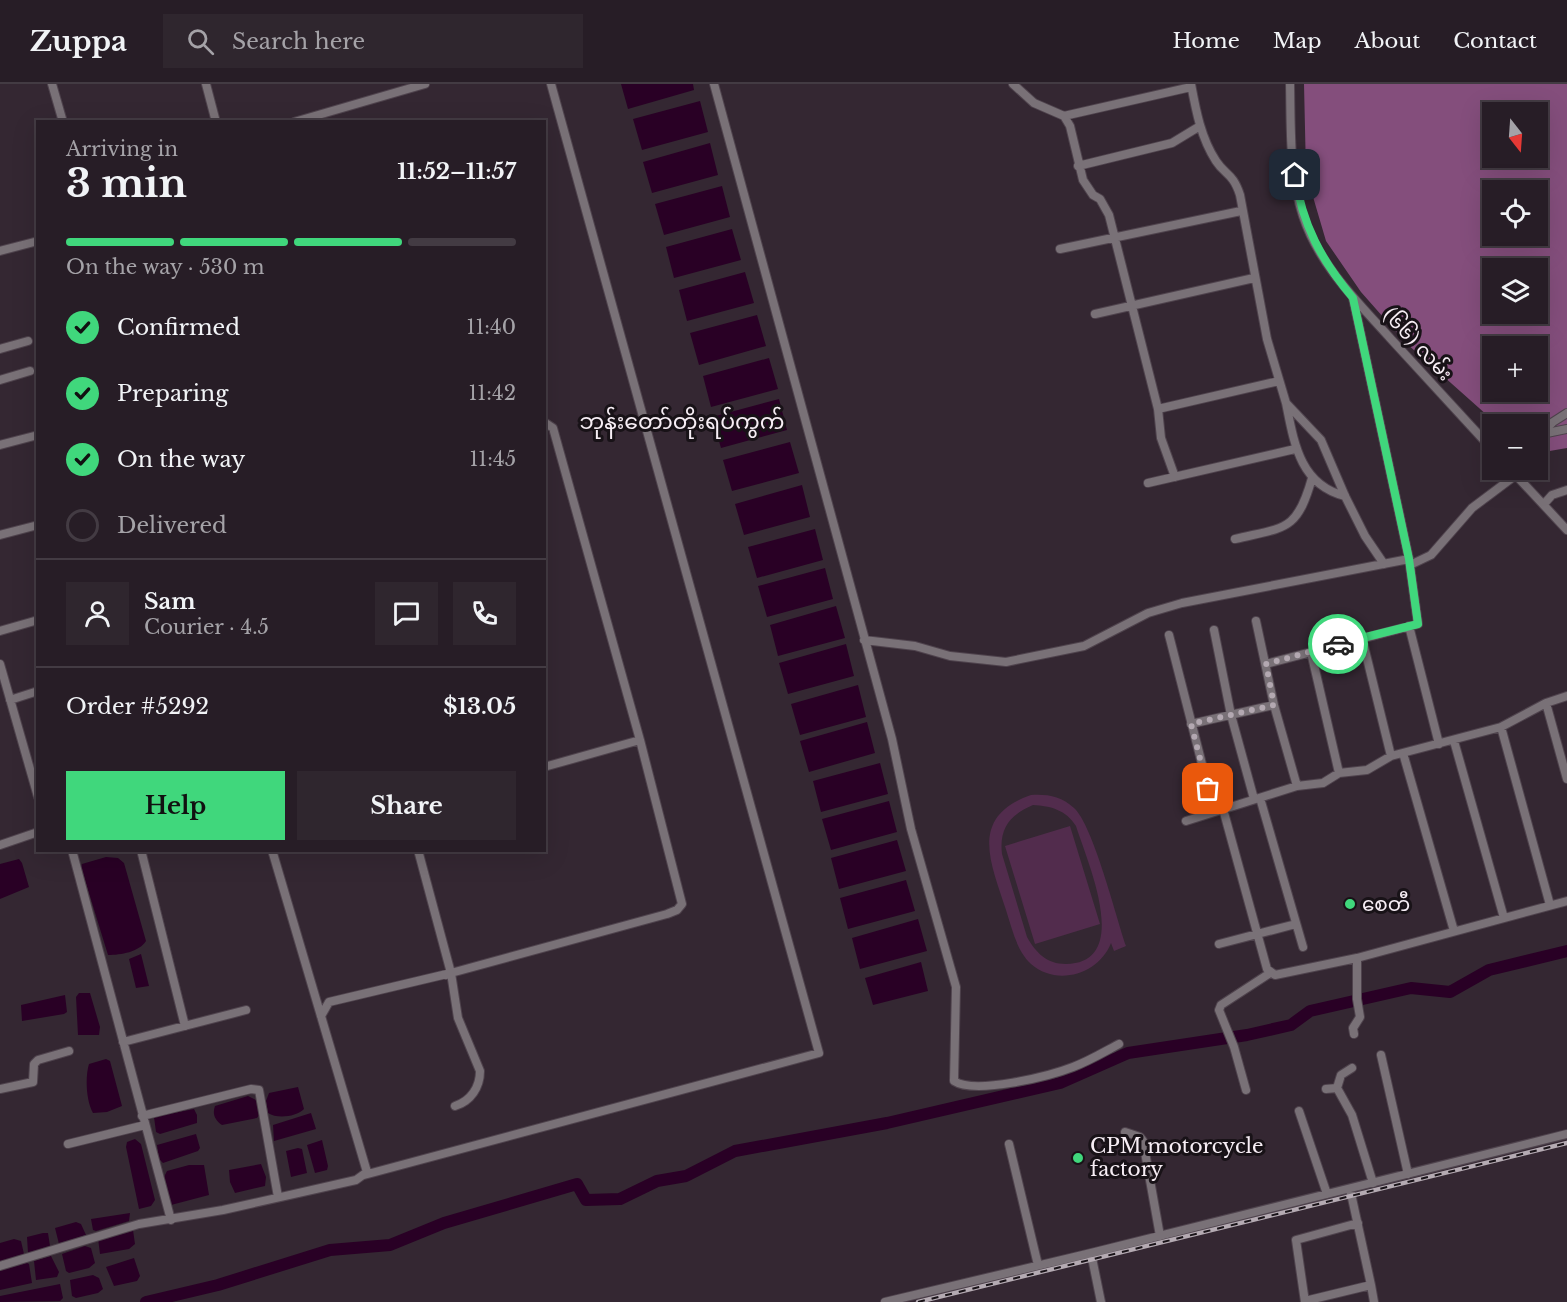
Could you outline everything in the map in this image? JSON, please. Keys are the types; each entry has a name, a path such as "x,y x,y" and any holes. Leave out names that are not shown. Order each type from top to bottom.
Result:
{"street":[{"path":"52,84 62,120"},
{"path":"206,84 215,120"},
{"path":"301,120 425,84"},
{"path":"0,1266 139,1224 171,1220 356,1180 364,1175 819,1053 551,84"},
{"path":"714,84 892,739 911,829 956,987 954,1081 961,1084 978,1085 1048,1075 1083,1063 1119,1044"},
{"path":"1013,84 1034,103 1064,116 1070,126 1078,166 1087,188 1100,199 1109,215 1158,409 1163,444 1175,477"},
{"name":"(၆၆) လမ်း","path":"1290,84 1292,152 1303,216 1323,259 1353,298 1482,435"},
{"path":"1064,116 1191,85 1200,126 1218,165 1229,173 1237,185 1254,278 1286,403 1295,449 1312,478 1332,493 1345,496"},
{"path":"1078,166 1172,143 1200,126"},
{"path":"1060,249 1084,246 1115,236 1241,210"},
{"path":"0,251 36,242"},
{"path":"1095,314 1254,278"},
{"path":"1266,664 1418,624 1409,562 1353,298"},
{"path":"0,349 28,341"},
{"path":"0,380 30,371"},
{"path":"1158,409 1279,381"},
{"path":"1286,403 1321,440 1365,536 1384,564"},
{"path":"1548,427 1567,413"},
{"path":"321,1016 328,1002 451,973 679,909 682,898 640,740 553,428 546,423"},
{"path":"1548,433 1567,429"},
{"path":"0,445 36,436"},
{"path":"1148,483 1295,449"},
{"path":"1235,539 1283,527 1298,517 1312,478"},
{"path":"864,640 915,646 950,656 987,662 1028,659 1084,646 1163,608 1384,564 1409,562 1431,555 1472,508 1505,480"},
{"path":"1522,480 1567,530"},
{"path":"1544,504 1567,485"},
{"path":"1558,491 1567,490"},
{"path":"0,535 36,526"},
{"path":"0,631 36,621"},
{"path":"1256,621 1274,705 1297,786"},
{"path":"1409,626 1439,744"},
{"path":"1214,630 1231,715 1303,947"},
{"path":"1169,636 1214,811"},
{"path":"1362,638 1391,756"},
{"path":"1311,652 1339,773"},
{"path":"0,664 36,790"},
{"path":"10,700 36,692"},
{"path":"1186,820 1297,786 1323,783 1339,773 1367,770 1391,756 1501,727 1546,703 1567,696"},
{"path":"1546,703 1567,779"},
{"path":"1191,724 1274,705"},
{"path":"1501,727 1550,905"},
{"path":"546,766 640,740"},
{"path":"1454,741 1504,918"},
{"path":"1403,753 1454,932"},
{"path":"1223,809 1270,973"},
{"path":"0,845 36,833"},
{"path":"73,852 171,1220"},
{"path":"142,852 185,1026"},
{"path":"273,852 367,1170 364,1175"},
{"path":"419,852 451,973 458,1018 480,1071 479,1080 472,1095 464,1103 455,1106"},
{"path":"1246,1090 1219,1010 1223,1004 1270,973 1280,975 1357,958 1567,901"},
{"path":"1219,944 1296,924"},
{"path":"1354,1034 1353,1028 1360,1019 1357,999 1357,958"},
{"path":"123,1042 246,1010"},
{"path":"0,1089 33,1082 34,1064 38,1060 69,1051"},
{"path":"1381,1055 1408,1174"},
{"path":"1352,1068 1341,1075 1337,1088 1352,1115 1374,1183"},
{"path":"1326,1089 1337,1088"},
{"path":"142,1116 252,1089 259,1090 278,1197"},
{"path":"1299,1111 1327,1194"},
{"path":"68,1144 144,1125"},
{"path":"1125,1132 1140,1137 1143,1141 1160,1236"},
{"path":"885,1302 1091,1254 1567,1134"},
{"path":"1009,1144 1038,1265"},
{"path":"1350,1189 1374,1302"},
{"path":"1358,1223 1296,1240 1305,1301 1371,1285"},
{"path":"1091,1254 1101,1302"}],"shaded area":[{"path":"621,84 693,84 694,90 628,109"},
{"path":"1304,84 1567,84 1567,448 1548,451 1548,414 1486,414 1406,343 1361,292 1326,241 1306,173"},
{"path":"700,101 708,132 642,150 633,119"},
{"path":"710,143 718,175 652,193 643,162"},
{"path":"722,186 730,217 664,235 655,204"},
{"path":"732,229 741,260 674,278 666,247"},
{"path":"745,272 754,303 687,321 679,290"},
{"path":"757,315 766,346 699,365 690,333"},
{"path":"769,358 778,389 711,407 703,376"},
{"path":"779,399 787,430 721,448 712,417"},
{"path":"790,442 799,473 732,491 723,460"},
{"path":"802,485 810,517 744,535 735,504"},
{"path":"815,529 823,560 757,578 748,547"},
{"path":"825,568 833,599 767,617 758,586"},
{"path":"836,606 845,638 778,656 770,625"},
{"path":"846,644 854,676 788,694 779,663"},
{"path":"858,685 866,717 800,735 791,704"},
{"path":"867,722 875,753 809,772 800,741"},
{"path":"880,763 888,794 821,812 813,781"},
{"path":"1031,795 1043,795 1059,798 1074,808 1089,833 1096,851 1126,946 1114,951 1111,943 1097,963 1076,974 1065,976 1041,971 1026,958 1015,938 995,875 989,843 991,829 998,816 1011,804","holes":["1033,805 1063,813 1076,826 1100,907 1102,929 1098,947 1086,959 1066,964 1048,960 1034,948 1027,937 1002,854 1002,837 1012,818"]},
{"path":"889,801 897,832 831,850 822,819"},
{"path":"1070,826 1100,924 1035,944 1005,846"},
{"path":"897,840 906,871 839,889 831,858"},
{"path":"106,857 118,858 124,863 146,941 129,952 108,955 81,867 82,864"},
{"path":"19,859 29,887 0,899 0,864"},
{"path":"906,880 915,911 848,929 840,898"},
{"path":"918,919 927,951 860,969 852,938"},
{"path":"141,954 149,986 136,988 129,959"},
{"path":"921,962 928,991 873,1005 865,978"},
{"path":"79,993 90,993 100,1027 99,1035 78,1035 76,997"},
{"path":"65,995 67,1012 64,1014 22,1021 21,1005"},
{"path":"106,1059 110,1061 122,1106 107,1112 93,1113 87,1089 89,1064"},
{"path":"298,1087 304,1109 301,1112 286,1116 268,1113 266,1101 269,1093"},
{"path":"248,1096 256,1100 260,1114 257,1118 222,1125 215,1117 215,1106"},
{"path":"194,1109 197,1123 160,1134 156,1132 154,1117"},
{"path":"311,1113 316,1129 274,1141 273,1125"},
{"path":"196,1134 200,1148 198,1151 163,1163 159,1159 157,1145"},
{"path":"135,1139 141,1144 155,1200 151,1206 139,1209 126,1147 127,1142"},
{"path":"322,1140 328,1166 327,1170 315,1173 307,1145"},
{"path":"302,1149 307,1173 291,1177 286,1151"},
{"path":"261,1164 266,1177 265,1186 235,1193 230,1182 229,1170"},
{"path":"189,1165 204,1165 209,1195 171,1205 164,1177 167,1171"},
{"path":"130,1213 129,1221 93,1230 91,1219"},
{"path":"76,1222 81,1224 86,1235 59,1244 55,1228"},
{"path":"133,1230 135,1244 129,1249 100,1254 98,1238"},
{"path":"48,1233 50,1246 47,1250 28,1253 27,1237"},
{"path":"14,1239 21,1241 24,1254 0,1263 0,1243"},
{"path":"85,1246 91,1248 95,1263 89,1268 69,1273 66,1271 62,1254"},
{"path":"51,1256 59,1272 57,1277 36,1280 34,1261"},
{"path":"134,1258 140,1276 137,1281 114,1286 106,1267"},
{"path":"25,1262 29,1264 32,1283 0,1290 0,1269"},
{"path":"93,1275 99,1278 103,1289 98,1293 76,1298 72,1296 70,1280"},
{"path":"60,1284 63,1298 60,1301 0,1302 0,1296"}],"waterway":[{"path":"146,1302 218,1285 330,1250 390,1245 444,1223 577,1184 586,1200 620,1199 657,1181 686,1176 735,1151 887,1123 1060,1083 1128,1053 1247,1035 1291,1025 1310,1011 1411,988 1450,992 1489,970 1567,951"}],"railway":[{"path":"918,1302 1567,1143"}],"way so far":[{"path":"1208,789 1191,724 1274,705 1266,664 1338,644"}],"place":[{"name":"စေတီ","path":"1350,904"},
{"name":"CPM motorcycle factory","path":"1078,1158"}],"district":[{"name":"ဘုန်းတော်တိုးရပ်ကွက်","path":"682,421"}],"route":[{"path":"1295,175 1298,199 1315,246 1328,267 1353,298 1409,559 1418,624 1338,644"}]}
